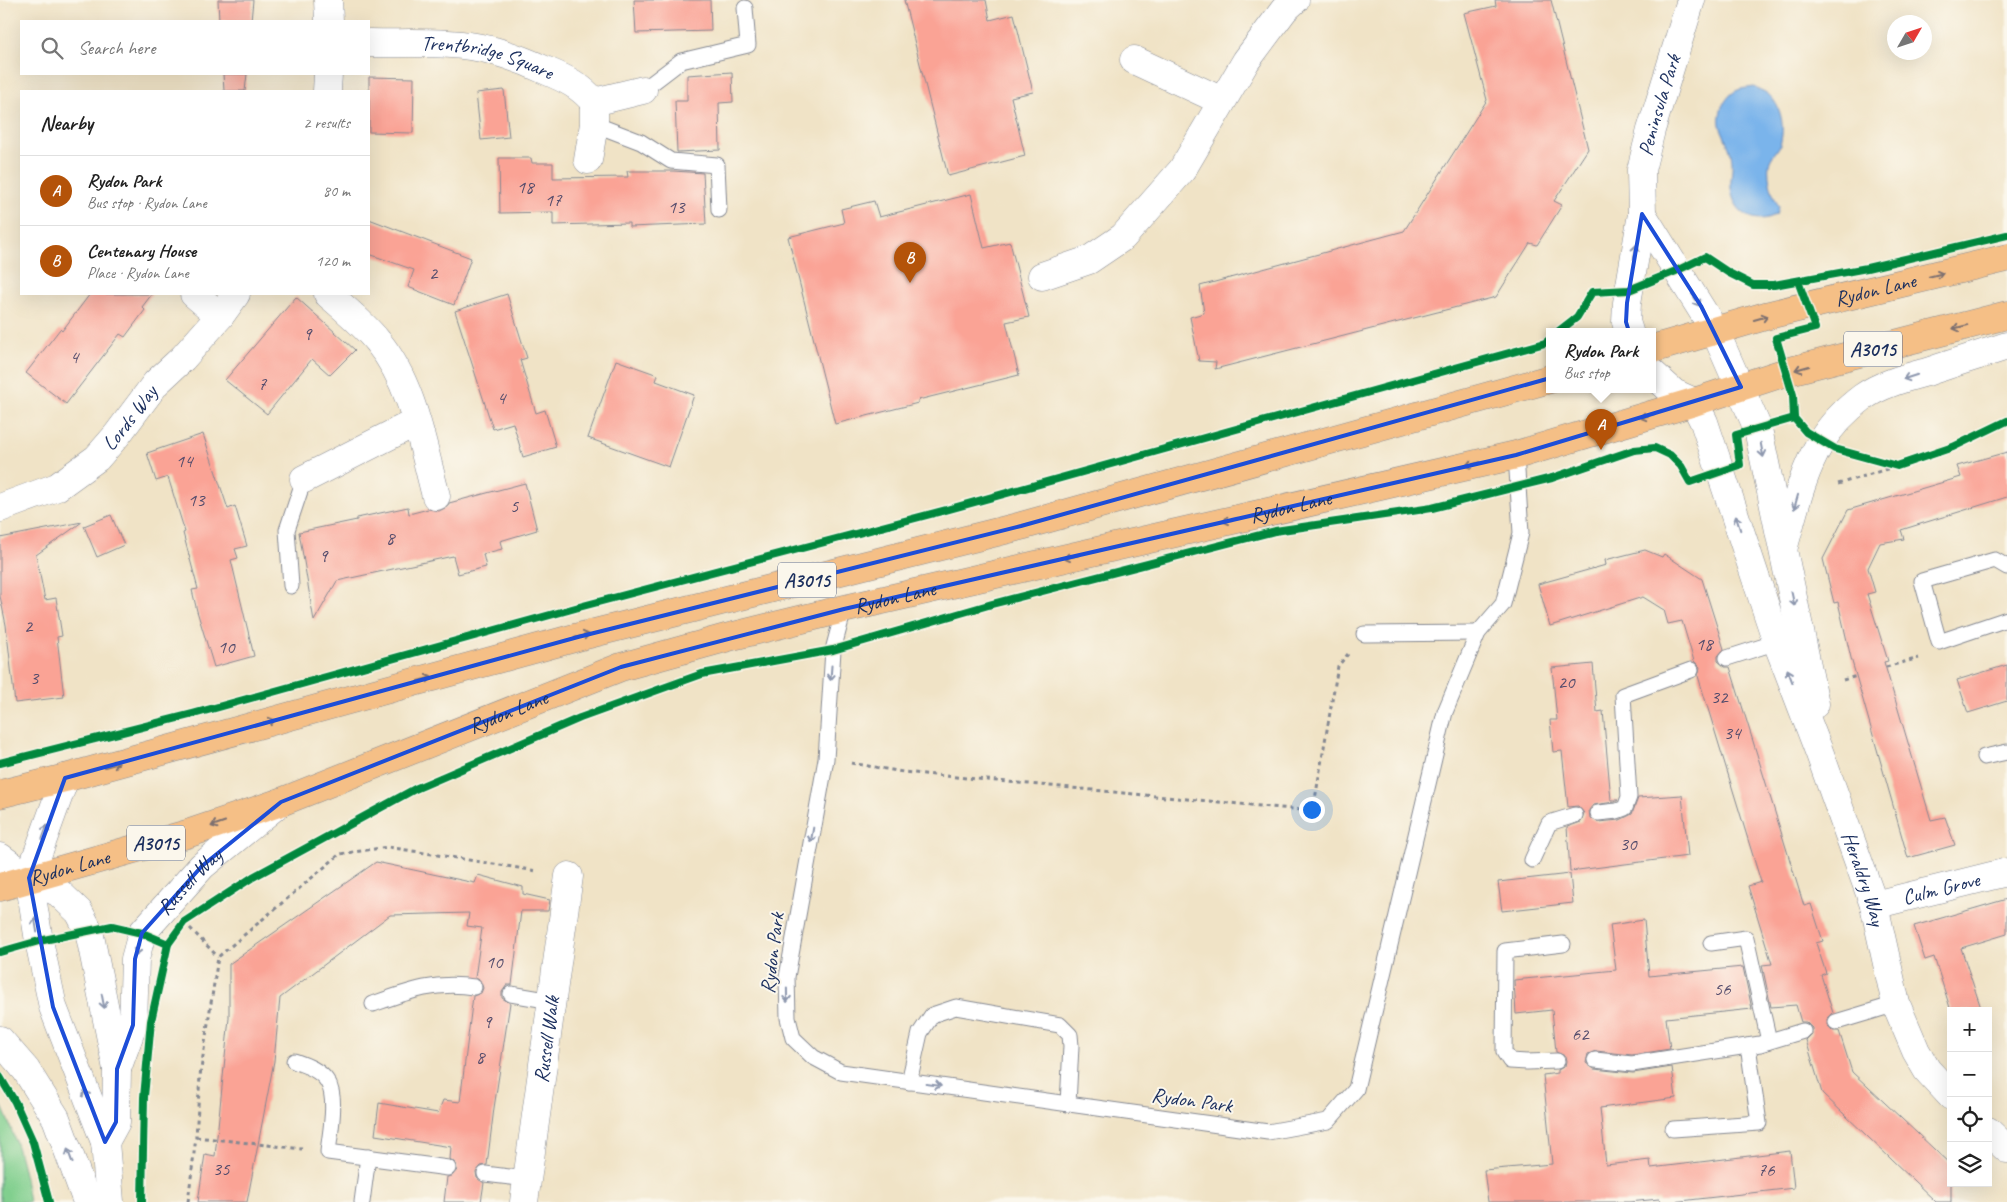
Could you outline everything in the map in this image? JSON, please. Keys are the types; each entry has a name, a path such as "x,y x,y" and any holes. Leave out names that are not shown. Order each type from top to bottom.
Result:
{"main road":[{"name":"Rydon Lane","path":"1656,348 1769,315 2007,258"},
{"name":"Rydon Lane","path":"0,887 187,834 280,802 622,667 730,637 844,609 1516,455 1810,366 2007,315"},
{"name":"Rydon Lane","path":"0,794 65,778 578,637 1021,526 1546,380"}],"street":[{"path":"328,0 329,20"},
{"path":"1042,276 1090,260 1123,237 1182,170 1246,61 1284,10 1295,0"},
{"name":"Peninsula Park","path":"1628,328 1626,322 1627,303 1642,214 1641,170 1651,130 1692,0"},
{"name":"Trentbridge Square","path":"370,43 461,46 493,51 532,64 571,82 585,91 594,113"},
{"path":"1134,60 1222,102"},
{"path":"327,90 328,75"},
{"path":"588,160 594,113 643,90"},
{"path":"1642,214 1714,331 1741,387"},
{"path":"195,295 220,316"},
{"name":"Lords Way","path":"0,508 57,487 97,458 156,383 183,358 220,316 235,295"},
{"path":"329,295 378,341 391,359 406,389 436,496"},
{"name":"Heraldry Way","path":"1782,551 1802,484 1821,441 1835,422 1863,397 1890,383 2007,346"},
{"path":"1656,377 1674,393 1694,402"},
{"name":"Heraldry Way","path":"1741,387 1758,429 1782,551 1813,691 1820,754"},
{"name":"Heraldry Way","path":"1694,402 1704,422 1777,642 1820,754 1874,905 1896,1004 1926,1070 1947,1092"},
{"path":"304,479 416,422"},
{"path":"65,778 29,878 52,1007 105,1142 110,1202"},
{"name":"Russell Way","path":"117,1069 133,1024 134,959 142,933 202,866 280,802"},
{"name":"Russell Way","path":"0,857 29,878 59,893 79,912 89,930 117,1069 116,1122 105,1142"},
{"name":"Culm Grove","path":"1874,905 2007,872"},
{"name":"Russell Walk","path":"526,1191 569,876"},
{"path":"0,1040 26,1070 56,1118 87,1202"}],"lane":[{"path":"643,90 681,61 748,45 745,8"},
{"path":"594,113 671,161 717,165 719,210"},
{"name":"Rydon Park","path":"844,609 833,650 826,759 787,977 788,1018 793,1038 813,1057 841,1072 1268,1132 1328,1121 1356,1089 1445,712 1478,633 1503,604 1521,534 1516,455"},
{"path":"291,586 287,530 304,479"},
{"path":"2007,567 1995,560 1922,581 1939,642 2007,619"},
{"path":"1364,634 1478,633"},
{"path":"1727,658 1777,642"},
{"path":"1598,814 1625,808 1629,797 1623,695 1691,670"},
{"path":"1984,757 2007,752"},
{"path":"1532,860 1549,823 1575,816"},
{"path":"1711,943 1746,938 1769,1041"},
{"path":"1557,1061 1510,1061 1504,1052 1506,951 1564,944"},
{"path":"373,1004 416,989 454,984 474,988"},
{"path":"511,994 552,1001"},
{"path":"1836,1022 1896,1004"},
{"path":"909,1082 920,1033 932,1015 956,1007 1060,1025 1070,1036 1068,1104"},
{"path":"1595,1060 1632,1064 1748,1046 1803,1031"},
{"path":"1673,1129 1759,1123 1748,1046"},
{"path":"294,1061 313,1069 328,1082 333,1100 328,1152 448,1168"},
{"path":"362,1202 368,1157"},
{"path":"486,1174 526,1191"}],"path":[{"path":"1879,461 1897,466"},
{"path":"1837,484 1906,462"},
{"path":"826,759 903,772 1313,811 1338,666 1364,634"},
{"path":"188,1202 196,1137 200,1076 218,956 340,854 388,847 569,876"},
{"path":"192,917 184,922 218,956"},
{"path":"196,1137 335,1152"}],"highlighted area":[{"path":"1642,214 1701,306 1741,387 1516,455 844,609 621,667 281,802 202,866 142,933 135,959 133,1025 117,1069 116,1122 105,1142 53,1007 29,878 65,778 578,637 1021,526 1636,354 1626,322 1627,303"}],"green space":[{"path":"0,1102 18,1151 29,1202 0,1202"}],"water":[{"path":"1754,87 1773,99 1779,111 1782,125 1780,145 1769,165 1771,187 1779,207 1777,214 1761,219 1754,218 1741,211 1733,197 1731,157 1720,123 1723,106 1729,96 1738,90"}],"building":[{"path":"218,0 253,0 251,20 219,20"},
{"path":"634,0 710,0 711,31 636,33"},
{"path":"904,0 986,0 990,20 1014,14 1033,92 1011,97 1025,156 948,176"},
{"path":"1495,0 1551,0 1588,149 1554,201 1562,205 1537,245 1530,243 1496,297 1215,369 1216,362 1199,361 1190,317 1204,313 1200,286 1404,231 1487,100 1464,13 1496,6"},
{"path":"732,72 733,102 719,103 720,150 677,152 675,101 687,101 687,75"},
{"path":"223,75 247,75 245,90 224,90"},
{"path":"369,77 414,78 413,133 370,132"},
{"path":"504,90 509,137 481,140 476,93"},
{"path":"499,158 531,158 532,163 553,163 553,178 628,177 627,171 703,173 706,224 629,227 629,223 553,225 553,212 500,213"},
{"path":"971,194 984,248 1010,242 1029,317 1006,322 1019,375 918,400 918,403 835,424 788,237 844,223 841,209 874,201 879,217"},
{"path":"370,219 471,258 454,305 408,287 414,270 370,254"},
{"path":"507,294 527,358 520,360 536,413 545,410 556,447 523,457 513,423 493,429 455,311"},
{"path":"89,295 151,295 142,307 145,310 125,337 120,334 66,404 26,373 60,329 62,331"},
{"path":"296,297 355,350 330,375 312,359 267,414 225,380"},
{"path":"616,360 658,375 656,381 694,395 669,467 588,438"},
{"path":"203,434 228,509 235,506 247,546 235,549 238,558 231,560 254,656 214,667 192,590 198,589 183,533 185,532 168,477 156,481 147,453"},
{"path":"2007,452 2007,497 1901,530 1904,539 1880,543 1868,568 1875,592 1867,594 1888,661 1884,662 1931,820 1945,817 1955,845 1908,858 1851,658 1838,602 1834,603 1823,559 1848,510 1961,477 1957,466"},
{"path":"525,483 537,530 500,541 502,549 483,554 486,567 458,574 453,556 337,581 314,621 299,532 408,507 409,514 428,509 439,511 447,507 449,503"},
{"path":"111,515 124,545 97,557 84,526"},
{"path":"82,522 36,555 45,600 56,598 62,636 57,637 64,697 15,703 6,625 0,596 0,538"},
{"path":"1645,550 1662,557 1664,554 1702,579 1724,649 1718,656 1718,661 1725,667 1730,667 1804,906 1811,904 1823,941 1816,943 1826,973 1821,975 1833,1013 1827,1019 1827,1025 1833,1031 1839,1031 1852,1072 1947,1161 1947,1187 1951,1187 1951,1202 1936,1202 1822,1093 1806,1040 1812,1034 1812,1028 1806,1022 1801,1022 1796,1005 1771,1007 1762,965 1772,964 1748,886 1761,882 1698,676 1700,667 1694,661 1682,621 1668,624 1664,610 1643,597 1550,626 1538,584 1606,565 1605,560"},
{"path":"1593,664 1597,712 1603,711 1611,800 1618,800 1593,805 1589,810 1590,818 1598,822 1620,820 1632,814 1638,798 1682,795 1688,856 1570,871 1567,827 1581,822 1584,813 1578,806 1568,807 1562,751 1553,752 1550,720 1557,720 1552,668"},
{"path":"2007,665 2007,701 1968,713 1957,680"},
{"path":"376,862 475,883 478,875 523,887 523,894 550,900 548,911 521,911 512,985 507,985 502,992 502,998 510,1003 487,1165 481,1166 476,1172 477,1178 484,1183 481,1202 444,1202 447,1177 452,1176 457,1170 456,1164 450,1159 451,1147 375,1135 379,1103 438,1113 443,1100 460,1102 473,996 481,993 483,988 480,980 475,978 482,928 467,926 469,913 390,915 280,998 274,1061 247,1202 198,1202 205,1154 215,1156 229,1018 229,964"},
{"path":"1570,874 1573,903 1502,911 1498,882"},
{"path":"2007,899 2007,934 1961,948 1981,1007 1950,1007 1934,957 1925,960 1914,926"},
{"path":"1644,920 1649,976 1743,967 1752,1009 1666,1018 1670,1049 1632,1055 1596,1051 1588,1054 1586,1063 1594,1069 1633,1073 1672,1067 1676,1098 1600,1108 1606,1165 1650,1160 1651,1168 1790,1151 1794,1188 1672,1202 1660,1202 1659,1199 1629,1202 1488,1202 1484,1170 1552,1164 1543,1075 1558,1073 1558,1070 1565,1066 1566,1061 1565,1056 1556,1052 1552,1010 1516,1014 1514,980 1616,970 1610,925"}],"cycle path":[{"path":"1563,328 1577,317 1592,292 1629,290 1705,257 1729,273 1753,285 1774,285 1867,268 2007,235"},
{"path":"1794,418 1793,395 1776,338 1815,328 1798,281"},
{"path":"0,763 193,714 579,607 946,510 1546,342"},
{"path":"142,1202 144,1097 151,1021 168,944 184,922 253,877 415,789 580,718 702,674 833,650 992,604 1275,531 1432,508 1552,478 1634,450 1655,448 1670,455 1681,466 1690,482 1740,465 1736,435 1794,418 1806,432 1835,449 1897,466 1953,447 2007,421"},
{"path":"0,952 39,941 112,926 142,933 168,944"},
{"path":"0,1077 15,1102 33,1142 49,1202"}],"place":[{"name":"Centenary House","path":"910,283"},
{"name":"Rydon Park","path":"1601,450"}]}
